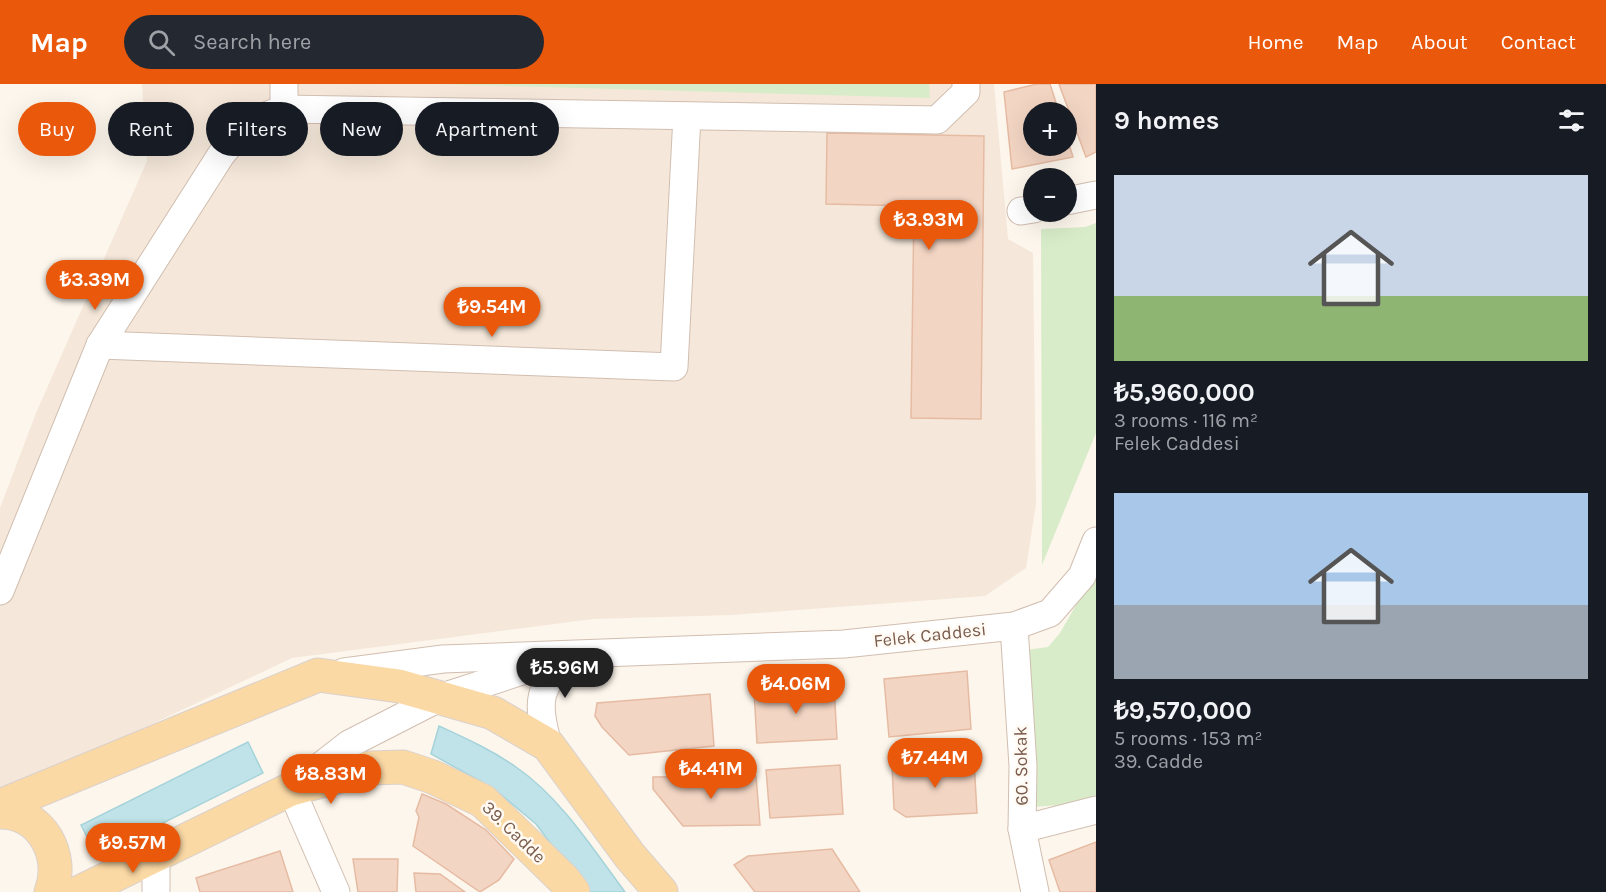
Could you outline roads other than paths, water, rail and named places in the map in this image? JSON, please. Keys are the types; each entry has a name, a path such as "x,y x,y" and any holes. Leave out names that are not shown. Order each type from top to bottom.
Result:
{"main road":[{"path":"0,806 318,675 399,686 493,713 548,745 630,856 661,892"},
{"name":"39. Cadde","path":"80,892 291,789 370,768 403,767 433,777 483,801 564,880 573,892"},
{"path":"0,812 25,818 40,830 51,845 56,863 55,881 51,892"}],"street":[{"path":"0,591 100,345 221,155 247,123 284,96 687,116 937,120 966,92 966,84"},
{"path":"100,345 674,368 687,116"},
{"path":"1077,199 1096,195"},
{"name":"Felek Caddesi","path":"318,675 443,659 577,652 844,644 1014,626 1050,614 1082,576 1096,541"},
{"name":"60. Sokak","path":"1014,626 1023,766 1022,830 1096,810"},
{"path":"336,892 291,789 348,744 439,698 495,682 577,652"},
{"path":"548,745 540,713 544,688 555,671 577,652"},
{"path":"1022,830 1035,892"},
{"path":"156,855 156,892"}],"water":[{"path":"439,726 497,755 516,767 548,794 575,825 625,892 587,892 536,824 493,788 431,754"},
{"path":"248,742 263,773 97,856 81,825"}]}
